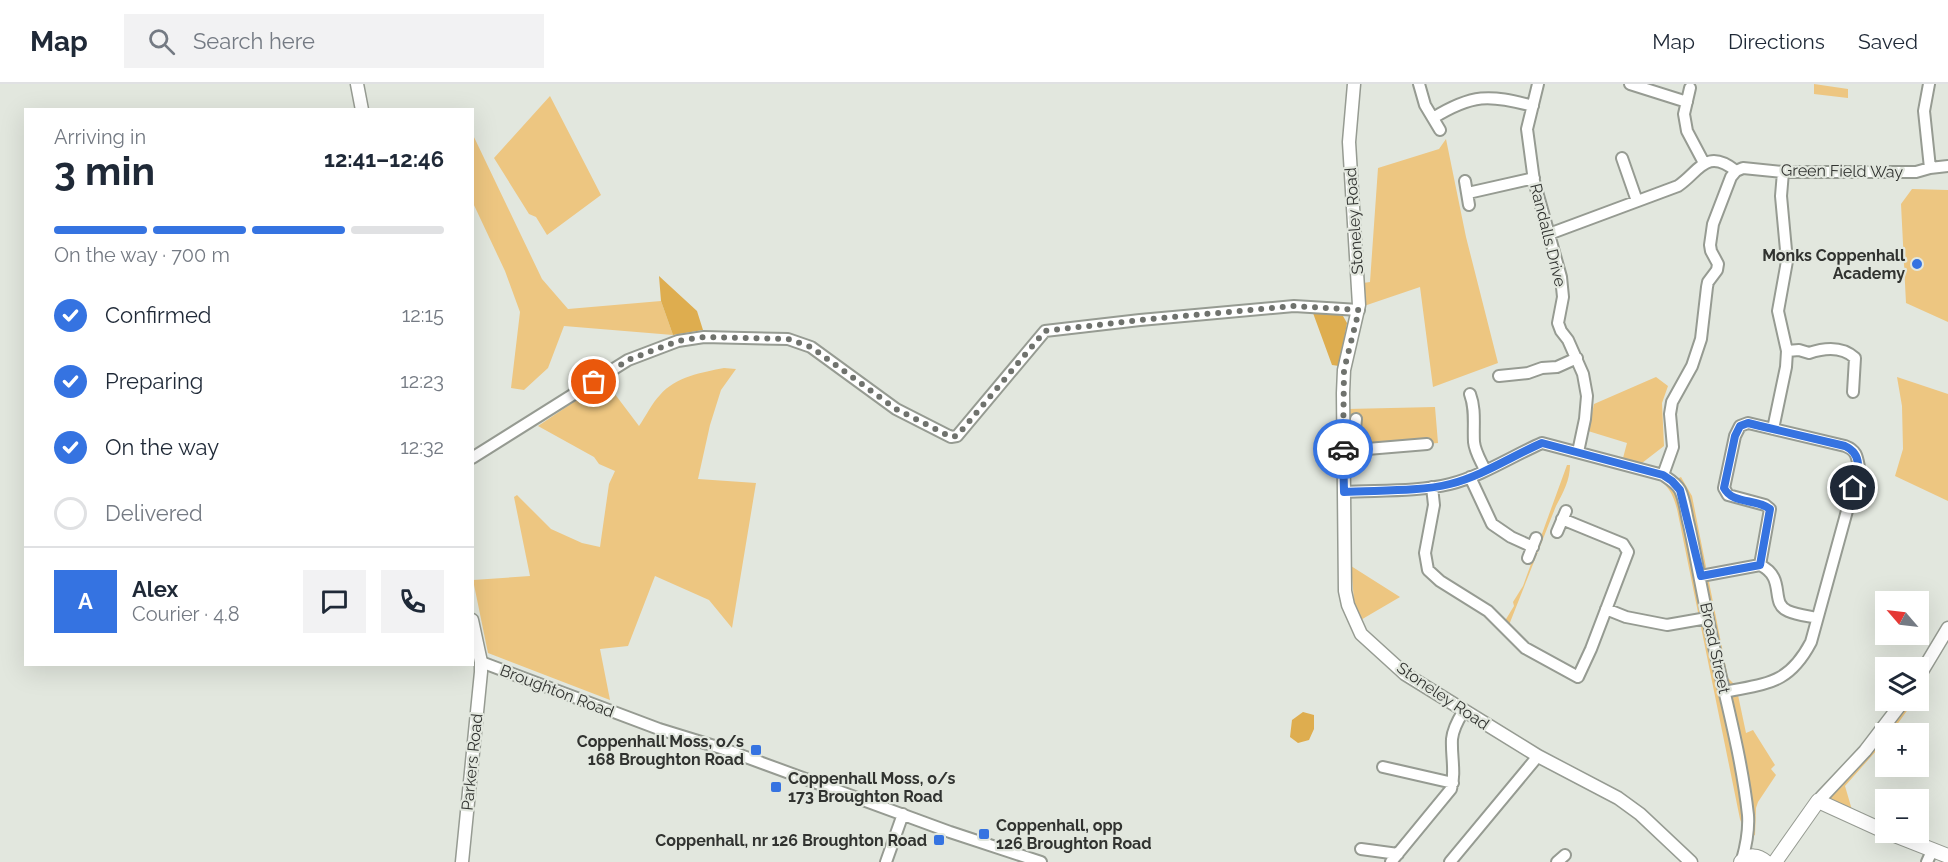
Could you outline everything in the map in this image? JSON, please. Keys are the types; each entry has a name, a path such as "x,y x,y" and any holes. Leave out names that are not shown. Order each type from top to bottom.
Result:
{"main road":[{"path":"1775,862 1818,801 1875,827"},
{"path":"1905,843 1930,857 1948,856"},
{"path":"1741,861 1747,857 1762,858 1775,854 1786,847"}],"street":[{"path":"357,84 362,108"},
{"name":"Stoneley Road","path":"1354,84 1349,142 1359,310 1344,370 1348,451 1344,492 1345,591 1354,621 1361,634 1405,674 1463,712 1538,756 1618,798 1640,814 1691,862"},
{"path":"1419,84 1425,105 1440,130"},
{"name":"Randalls Drive","path":"1538,84 1527,129 1534,178 1561,278 1563,297 1558,323 1583,374 1587,396 1578,452"},
{"path":"1630,84 1687,102"},
{"path":"1929,84 1924,111 1930,168"},
{"path":"1690,88 1684,114 1687,131 1704,163"},
{"path":"1433,118 1452,106 1486,97 1533,106"},
{"path":"1622,158 1637,201"},
{"path":"1344,492 1450,484 1542,443 1663,475 1673,447 1670,414 1672,402 1687,376 1698,348 1708,282 1717,270 1718,264 1710,245 1713,224 1731,177 1736,171 1730,165 1722,163 1712,161 1704,163 1689,179 1678,186 1549,234"},
{"name":"Green Field Way","path":"1736,171 1743,168 1783,172 1916,172 1948,166"},
{"path":"1773,429 1786,367 1787,351 1778,311 1786,261 1781,196 1783,172"},
{"path":"1468,193 1534,178"},
{"path":"1465,181 1469,205"},
{"path":"474,457 628,360 678,341 704,337 788,339 811,347 896,409 951,437 957,436 1045,331 1294,306 1359,310"},
{"path":"1787,351 1799,350 1809,353 1822,348 1850,353 1855,358 1853,392"},
{"path":"1504,372 1528,373 1542,368 1557,367 1576,358"},
{"path":"1470,394 1474,406 1474,442 1485,470"},
{"path":"1356,419 1348,451 1426,444"},
{"path":"1725,692 1770,682 1786,674 1802,660 1811,642 1859,467 1857,456 1852,449 1748,423 1740,426 1735,436 1724,488 1728,495 1734,498 1765,505 1770,509 1760,565"},
{"name":"Broad Street","path":"1663,475 1680,490 1725,692 1748,817 1747,838 1741,861"},
{"path":"1470,477 1492,524 1511,537 1534,542 1528,558"},
{"path":"1432,487 1434,505 1425,553 1428,570 1440,581 1488,611 1525,648 1578,677 1628,552 1623,544 1564,515 1557,532"},
{"path":"1701,576 1760,565 1776,578 1781,606 1788,611 1817,618"},
{"path":"1606,609 1626,617 1667,625 1707,618"},
{"path":"1929,660 1948,628"},
{"name":"Parkers Road","path":"462,862 481,684 481,662 474,629"},
{"name":"Broughton Road","path":"481,662 659,729 724,749 1041,862"},
{"path":"1818,801 1865,750 1895,711"},
{"path":"1361,849 1394,858 1451,789 1453,783 1452,740 1455,726 1463,712"},
{"path":"1450,862 1538,756"},
{"path":"1383,767 1453,783"},
{"path":"886,862 903,814"},
{"path":"1747,838 1752,849 1762,858"}],"shaded area":[{"path":"1814,84 1848,89 1848,98 1814,94"},
{"path":"550,96 601,195 547,235 536,217 529,214 494,158"},
{"path":"474,137 542,279 568,309 661,301 673,335 564,326 548,368 524,390 511,388 520,312 505,271 474,205"},
{"path":"1446,139 1466,237 1498,363 1433,387 1420,287 1364,306 1363,283 1370,282 1378,168 1439,149"},
{"path":"1912,189 1948,190 1948,322 1906,303 1901,204"},
{"path":"659,276 697,311 703,330 673,335 661,301"},
{"path":"1313,313 1343,316 1347,323 1339,366 1332,365"},
{"path":"724,368 736,369 721,390 710,425 698,479 756,483 732,628 709,600 655,576 628,646 600,649 610,700 488,653 474,580 530,576 514,497 517,495 551,529 582,543 600,547 609,484 615,471 599,464 594,457 538,426 605,381 639,426 657,398 666,389 690,376"},
{"path":"1656,377 1668,386 1662,403 1664,446 1642,463 1623,458 1627,443 1588,431 1594,404"},
{"path":"1897,377 1948,394 1948,501 1895,476 1903,449 1902,406"},
{"path":"1435,407 1438,443 1343,451 1347,409"},
{"path":"1567,465 1570,465 1570,471 1566,486 1507,630 1503,624 1523,586"},
{"path":"1652,477 1672,481 1681,477 1692,496 1728,678 1739,689 1738,695 1746,733 1753,730 1775,765 1771,769 1776,775 1756,808 1755,835 1747,838 1740,819 1677,509 1669,490 1662,482"},
{"path":"1351,566 1400,597 1359,621 1354,600"},
{"path":"1895,711 1907,711 1898,723 1885,723"},
{"path":"1303,712 1314,715 1314,729 1309,740 1298,743 1290,737 1292,720"},
{"path":"1875,735 1875,752 1845,786 1852,810 1818,801"}],"way so far":[{"path":"594,382 628,360 678,341 704,337 788,339 811,347 896,409 951,437 957,436 1045,331 1294,306 1359,310 1344,370 1343,449"}],"place":[{"name":"Monks Coppenhall Academy","path":"1917,264"},
{"name":"Coppenhall Moss, o/s 168 Broughton Road","path":"756,750"},
{"name":"Coppenhall Moss, o/s 173 Broughton Road","path":"776,787"},
{"name":"Coppenhall, opp 126 Broughton Road","path":"984,834"},
{"name":"Coppenhall, nr 126 Broughton Road","path":"939,840"}],"route":[{"path":"1343,449 1344,492 1450,484 1542,443 1663,475 1680,490 1701,576 1760,565 1770,509 1765,505 1734,498 1728,495 1724,488 1736,431 1740,426 1748,423 1852,449 1857,456 1859,467 1853,488"}]}
